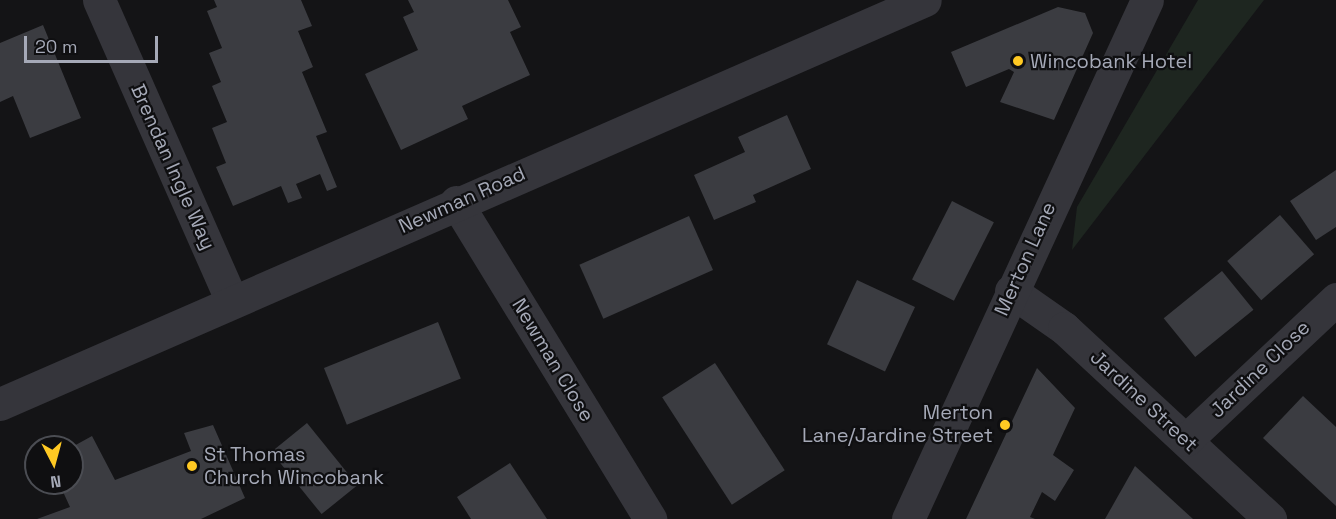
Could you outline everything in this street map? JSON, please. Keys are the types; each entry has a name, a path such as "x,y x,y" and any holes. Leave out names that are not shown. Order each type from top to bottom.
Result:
{"street":[{"name":"Brendan Ingle Way","path":"99,0 232,302"},
{"name":"Newman Road","path":"0,404 456,202 925,0"},
{"name":"Merton Lane","path":"908,519 1011,291 1147,0"},
{"name":"Newman Close","path":"456,202 650,519"},
{"name":"Jardine Street","path":"1011,291 1064,328 1270,519"},
{"name":"Jardine Close","path":"1186,440 1336,299"}],"shaded area":[{"path":"1198,0 1264,0 1072,250 1077,207"}],"building":[{"path":"214,0 301,0 312,26 298,31 313,67 302,72 327,132 316,136 337,187 327,191 320,174 296,184 302,198 288,203 281,186 233,206 216,167 226,163 212,128 227,122 212,86 221,82 209,53 222,48 207,11 217,7"},
{"path":"408,0 508,0 521,27 510,32 530,75 462,106 468,119 401,150 365,74 418,50 403,17 414,12"},
{"name":"Wincobank Hotel","path":"1058,7 1085,13 1093,33 1054,120 1000,102 1014,72 1009,69 966,87 951,52"},
{"path":"43,25 81,118 30,138 13,96 0,102 0,43"},
{"path":"787,115 811,169 753,195 756,202 714,220 694,175 745,152 738,137"},
{"path":"1336,170 1336,227 1316,240 1290,201"},
{"path":"952,201 994,222 954,301 912,279"},
{"path":"1280,215 1314,254 1261,300 1227,261"},
{"path":"689,216 713,270 603,319 579,265"},
{"path":"1222,271 1253,310 1195,357 1164,318"},
{"path":"857,280 915,307 885,371 827,344"},
{"path":"438,322 461,379 347,425 324,368"},
{"path":"715,363 785,470 732,505 662,397"},
{"path":"1037,368 1075,408 1053,455 1074,470 1055,501 1042,492 1030,517 1035,519 966,519"},
{"path":"1303,396 1336,427 1336,506 1263,438"},
{"path":"307,423 357,485 322,514 271,452"},
{"name":"St Thomas Church Wincobank","path":"213,425 245,498 201,519 37,519 70,507 64,495 84,495 84,440 92,436 115,480 191,451 184,433"},
{"path":"510,463 547,519 471,519 457,497"},
{"path":"1135,466 1193,519 1105,519"}],"place":[{"name":"Wincobank Hotel","path":"1018,61"},
{"name":"Merton Lane/Jardine Street","path":"1005,425"},
{"name":"St Thomas Church Wincobank","path":"192,466"}]}
